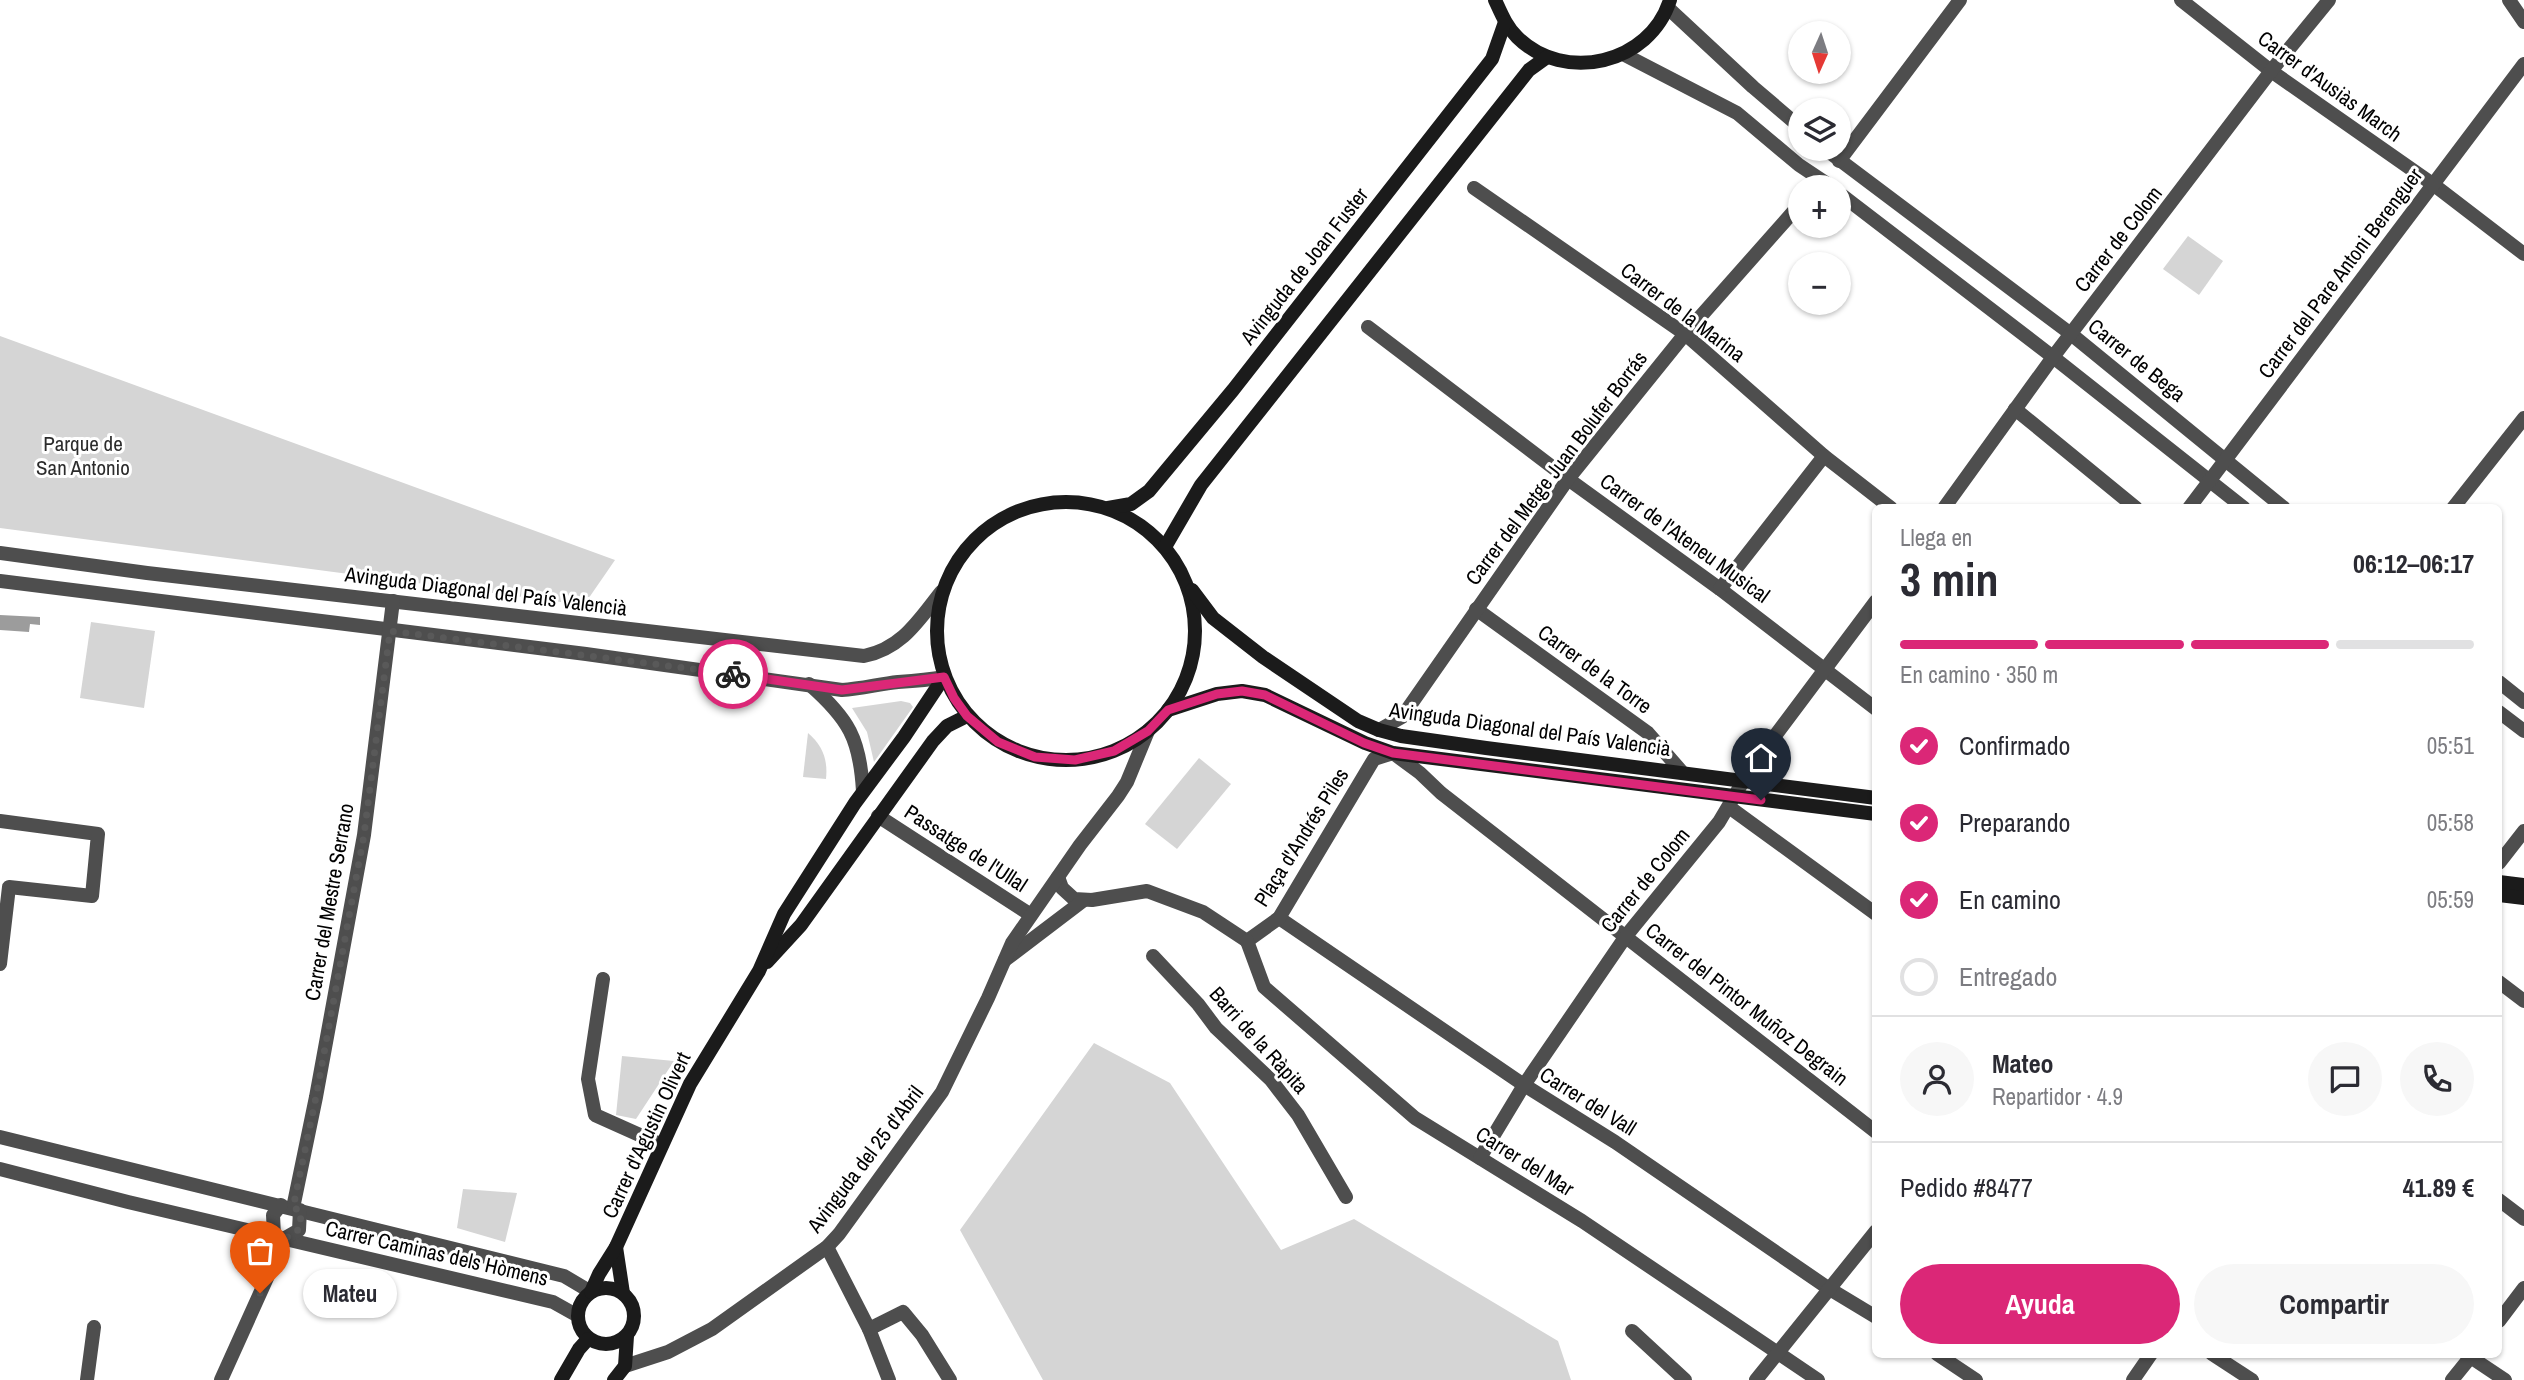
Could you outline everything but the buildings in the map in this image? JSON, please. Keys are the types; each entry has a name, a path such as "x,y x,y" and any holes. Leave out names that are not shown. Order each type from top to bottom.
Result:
{"street":[{"path":"1495,0 1505,22 1516,36 1547,57 1576,64 1600,62 1623,54 1641,43 1656,27 1669,4 1753,88 1788,117"},
{"path":"1851,144 1960,0"},
{"name":"Carrer d'Ausiàs March","path":"2181,0 2271,71 2434,185 2524,254"},
{"name":"Carrer de Colom","path":"1947,504 2053,357 2271,71 2329,0"},
{"path":"2509,0 2524,22"},
{"name":"Avinguda de Joan Fuster","path":"1108,508 1131,504 1149,491 1233,390 1492,59 1505,22"},
{"path":"1623,54 1737,113 1812,175"},
{"path":"1165,547 1202,485 1529,70 1547,57"},
{"name":"Carrer del Pare Antoni Berenguer","path":"2192,504 2524,64"},
{"name":"Carrer de Bega","path":"1840,161 2071,334 2279,504"},
{"name":"Carrer de la Marina","path":"1474,188 1685,334 1825,456 1886,504"},
{"path":"1851,202 2239,504"},
{"name":"Carrer del Metge Juan Bolufer Borrás","path":"1379,730 1402,717 1568,479 1685,334 1788,218"},
{"name":"Carrer de l'Ateneu Musical","path":"1368,327 1568,479 1827,669 1872,706"},
{"path":"2015,409 2131,504"},
{"path":"2456,504 2524,418"},
{"path":"1720,589 1825,456"},
{"path":"1052,502 1089,503 1108,508 1139,524 1165,547 1187,583 1194,609 1196,636 1192,662 1183,687 1168,710 1148,731 1114,751 1075,760 1035,757 998,742 967,716 944,677 935,636 936,613 941,592 957,558 983,530 1015,511 1052,502"},
{"name":"Avinguda Diagonal del País Valencià","path":"0,553 147,573 864,656 883,652 899,641 941,592"},
{"path":"0,582 147,598 842,690 944,677"},
{"name":"Avinguda Diagonal del País Valencià","path":"1187,583 1213,618 1263,657 1358,721 1379,730 1425,739 1872,796"},
{"name":"Carrer del Mestre Serrano","path":"292,1208 316,1097 364,835 393,601"},
{"name":"Carrer de Colom","path":"1480,1157 1524,1085 1626,936 1732,802 1744,780 1872,607"},
{"name":"Carrer de la Torre","path":"1476,609 1648,733 1682,772"},
{"path":"759,971 784,914 863,791 904,737 944,677"},
{"path":"808,684 828,701 850,727 861,759 863,791"},
{"path":"2502,684 2524,702"},
{"name":"Avinguda Diagonal del País Valencià","path":"1168,710 1217,694 1242,691 1265,695 1364,743 1393,753 1732,802 1872,814"},
{"path":"2502,714 2524,731"},
{"path":"759,971 801,925 933,741 947,726 967,716"},
{"name":"Avinguda del 25 d'Abril","path":"625,1366 668,1352 712,1329 827,1247 839,1234 942,1092 1012,943 1118,796 1148,731"},
{"name":"Plaça d'Andrés Piles","path":"1247,941 1279,918 1374,759 1393,753"},
{"name":"Carrer del Pintor Muñoz Degrain","path":"1393,753 1872,1129"},
{"path":"1732,802 1872,911"},
{"name":"Passatge de l'Ullal","path":"878,816 1031,915"},
{"path":"0,821 98,834 92,895 9,887 0,964"},
{"path":"2502,859 2524,831"},
{"path":"1058,877 1062,888 1074,899 1147,891 1203,912 1247,941"},
{"path":"2502,882 2524,885"},
{"path":"2502,895 2524,898"},
{"name":"Avinguda del 25 d'Abril","path":"1004,961 1084,900"},
{"name":"Carrer del Vall","path":"1279,918 1524,1085 1615,1142 1828,1289 1872,1315"},
{"name":"Carrer del Mar","path":"1247,941 1264,987 1415,1118 1582,1222 1818,1380"},
{"name":"Barri de la Ràpita","path":"1153,956 1198,1004 1216,1028 1271,1080 1298,1115 1346,1197"},
{"name":"Carrer d'Agustin Olivert","path":"591,1292 616,1247 690,1084 759,971"},
{"path":"603,979 588,1079 594,1115 662,1145"},
{"path":"2502,984 2524,1001"},
{"name":"Carrer Caminas dels Hòmens","path":"0,1137 564,1276 591,1292"},
{"name":"Carrer Caminas dels Hòmens","path":"0,1169 128,1202 552,1301 578,1316"},
{"path":"2502,1202 2524,1219"},
{"path":"221,1380 279,1236 273,1215 292,1208"},
{"name":"Carrer Caminas dels Hòmens","path":"279,1236 299,1230 292,1208"},
{"path":"1756,1380 1872,1236"},
{"name":"Carrer d'Agustin Olivert","path":"616,1247 623,1293"},
{"path":"827,1247 869,1329 889,1380"},
{"path":"611,1288 623,1293 634,1309 632,1327 627,1336 622,1341 608,1345 588,1339 579,1324 579,1306 591,1292 611,1288"},
{"path":"2502,1317 2524,1288"},
{"path":"869,1329 903,1312 922,1335 950,1380"},
{"path":"87,1380 94,1327"},
{"path":"1632,1331 1685,1380"},
{"path":"614,1380 625,1366 627,1336"},
{"path":"561,1380 588,1339"},
{"path":"1943,1358 1976,1380"},
{"path":"2133,1380 2148,1358"},
{"path":"2218,1358 2252,1380"},
{"path":"2452,1380 2468,1358"},
{"path":"2473,1358 2505,1380"}],"green space":[{"path":"2188,236 2223,261 2199,295 2163,269"},
{"name":"Parque de San Antonio","path":"0,336 615,560 584,605 0,528"},
{"path":"91,622 155,631 144,708 80,698"},
{"path":"901,701 910,703 913,707 874,762 867,732 852,708"},
{"path":"808,733 823,754 826,779 803,777"},
{"path":"1199,758 1231,784 1177,849 1145,824"},
{"path":"1094,1043 1170,1083 1281,1250 1354,1219 1558,1341 1571,1380 1043,1380 960,1230"},
{"path":"622,1056 674,1061 636,1119 616,1115"},
{"path":"463,1189 517,1193 505,1242 457,1228"}],"shaded area":[{"path":"0,615 40,617 40,625 30,624 29,632 0,630"}],"way so far":[{"path":"260,1293 285,1238 296,1233 301,1225 300,1210 293,1208 364,835 390,631 733,674"}],"place":[{"name":"Mateu","path":"260,1293"}],"route":[{"path":"733,674 842,690 944,677 967,716 998,742 1035,757 1075,760 1114,751 1148,731 1168,710 1217,694 1242,691 1265,695 1364,743 1393,753 1761,800"}]}
